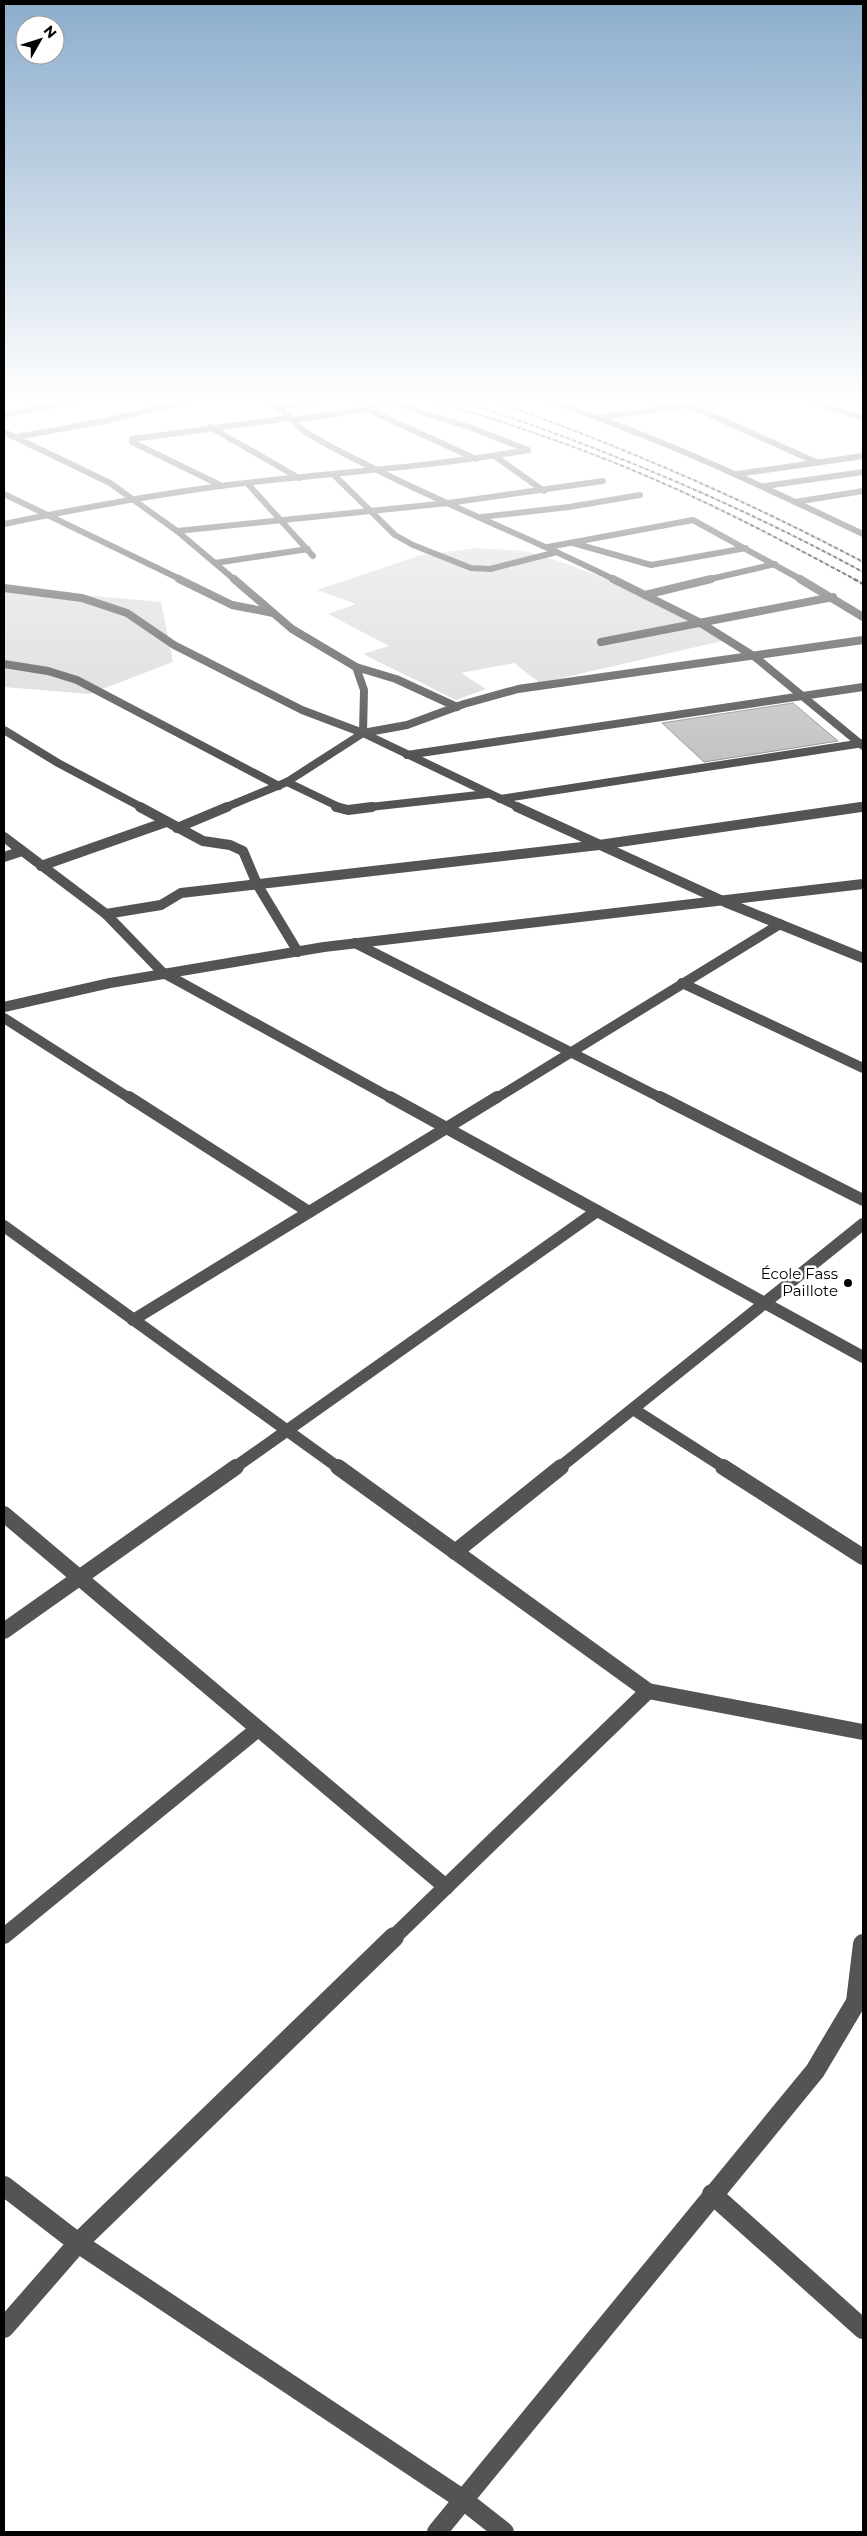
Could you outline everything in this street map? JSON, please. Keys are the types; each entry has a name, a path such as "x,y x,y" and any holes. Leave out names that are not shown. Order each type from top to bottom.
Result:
{"street":[{"path":"4,524 27,519"},
{"path":"51,519 232,605 273,613"},
{"path":"161,519 292,629 356,667 396,678 456,707"},
{"path":"177,531 287,519"},
{"path":"380,519 403,539 471,568 490,569 557,552"},
{"path":"483,519 548,547 699,622 755,657 862,744"},
{"path":"832,519 863,534"},
{"path":"280,520 313,556"},
{"path":"548,547 693,520 833,597 863,617"},
{"path":"572,543 651,565 746,548"},
{"path":"215,563 308,550"},
{"path":"645,594 775,564"},
{"path":"4,588 82,598 108,604 127,612 174,645 203,662 302,710 363,733 500,800 725,902 863,958"},
{"path":"601,642 833,597"},
{"path":"178,828 283,784 363,733 407,725 456,707 518,689 755,657 863,640"},
{"path":"4,664 48,671 77,680 283,784 335,807 348,810 488,794"},
{"path":"356,667 360,672 364,689 363,733"},
{"path":"407,755 863,687"},
{"path":"4,730 58,764 202,841 230,845 243,851 257,884 298,952"},
{"path":"500,800 862,744"},
{"path":"106,914 162,905 181,892 599,845 863,807"},
{"path":"42,866 166,822"},
{"path":"4,837 106,914 162,972 863,1357"},
{"path":"4,857 22,851"},
{"path":"4,1007 162,972 355,943 725,902 863,884"},
{"path":"133,1320 780,924"},
{"path":"355,943 863,1200"},
{"path":"682,983 863,1068"},
{"path":"4,1018 309,1212"},
{"path":"4,1631 597,1211"},
{"path":"455,1552 863,1224"},
{"path":"4,1226 648,1691 863,1732"},
{"path":"633,1409 863,1557"},
{"path":"4,1514 446,1887"},
{"path":"4,2328 78,2243 648,1691"},
{"path":"4,1936 258,1729"},
{"path":"437,2532 712,2194 815,2071 860,1998 863,1944"},
{"path":"4,2186 78,2243 462,2499 504,2532"},
{"path":"712,2194 863,2330"}],"shaded area":[{"path":"479,548 529,552 608,580 678,615 722,641 540,683 514,663 461,673 486,689 456,700 363,654 389,646 328,614 356,604 317,590 421,555"},
{"path":"4,588 161,602 173,662 89,694 4,687"}],"building":[{"path":"793,703 838,741 704,762 662,723"}],"railway":[{"path":"740,519 856,580"},
{"path":"759,519 863,572"},
{"path":"778,519 863,562"},
{"path":"854,579 863,584"}],"place":[{"name":"École Fass Paillote","path":"848,1283"}]}
